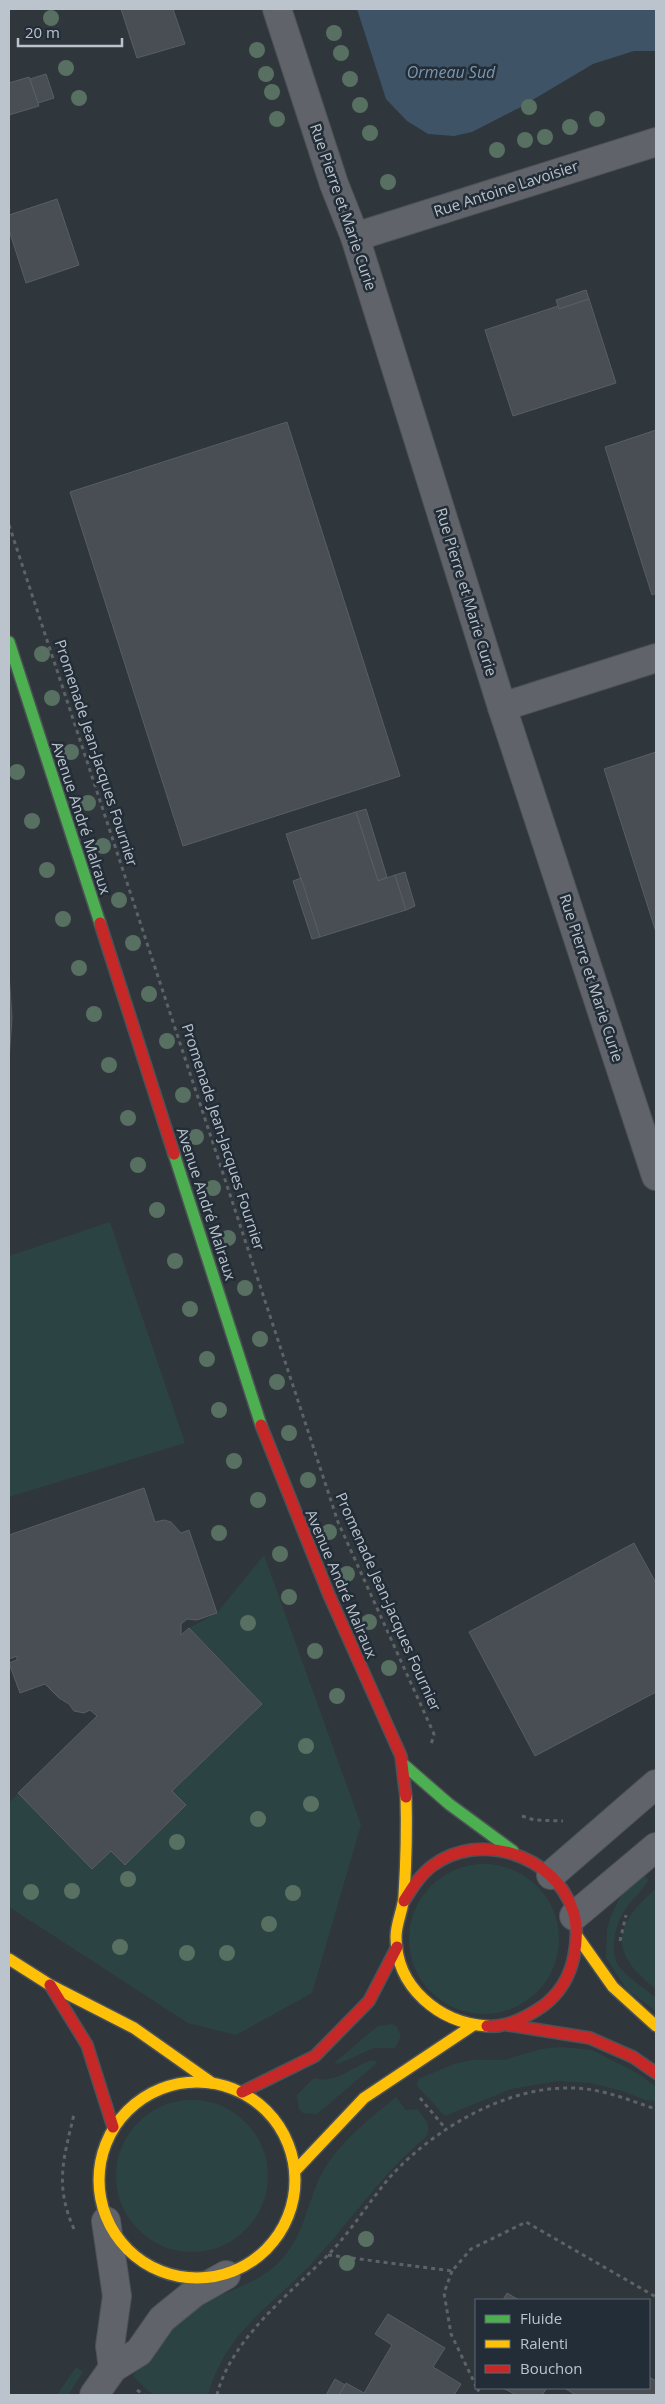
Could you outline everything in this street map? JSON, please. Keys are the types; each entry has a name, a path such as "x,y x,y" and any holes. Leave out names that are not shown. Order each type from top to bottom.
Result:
{"street":[{"name":"Rue Pierre et Marie Curie","path":"277,9 334,184 355,237 502,707 656,1176"},
{"name":"Rue Antoine Lavoisier","path":"355,237 656,142"},
{"name":"Avenue André Malraux","path":"9,642 260,1422 301,1533 403,1764"},
{"path":"502,707 656,658"},
{"path":"403,1764 449,1804 514,1852 534,1861 551,1875 566,1894 576,1926 613,1988 656,2026"},
{"path":"403,1764 406,1817 404,1901"},
{"path":"551,1875 656,1784"},
{"path":"514,1852 488,1848 462,1851 438,1861 418,1879 404,1901 397,1924 396,1947 404,1975 421,1999 444,2017 472,2026 507,2025 590,2038 633,2057 656,2073"},
{"path":"507,2025 535,2014 558,1993 572,1966 576,1926 656,1848"},
{"path":"242,2092 315,2056 370,2001 396,1947"},
{"path":"9,1959 50,1985 134,2028 212,2082 242,2092 269,2112 287,2140 295,2171 293,2204 279,2235 256,2260 226,2274 194,2293 162,2319 139,2352 113,2368 94,2395"},
{"path":"50,1985 86,2045 113,2127"},
{"path":"295,2171 364,2098 472,2026"},
{"path":"113,2368 110,2346 117,2296 106,2221 98,2189 101,2157 113,2127 132,2106 156,2091 183,2082 212,2082"},
{"path":"106,2221 122,2245 143,2264 160,2272 198,2279 226,2274"}],"path":[{"name":"Promenade Jean-Jacques Fournier","path":"9,525 338,1522 434,1734 430,1748"},
{"path":"517,1814 534,1820 570,1820"},
{"path":"619,1944 627,1912"},
{"path":"217,2395 230,2364 245,2341 289,2293 328,2255 391,2176 445,2128 505,2099 559,2088 598,2091 656,2109"},
{"path":"417,2095 445,2128"},
{"path":"74,2230 63,2195 61,2166 75,2108"},
{"path":"475,2383 451,2334 444,2293 452,2271 471,2249 526,2222 656,2298"},
{"path":"328,2255 452,2271"},
{"path":"137,2390 144,2395"}],"green space":[{"path":"110,1222 185,1443 9,1497 9,1256"},
{"path":"264,1555 361,1825 312,1993 236,2035 188,2023 9,1907 9,1803 18,1793 111,1851 125,1865 186,1805 172,1791 262,1704 189,1628 217,1613"},
{"path":"484,1864 499,1865 513,1869 526,1876 537,1886 547,1897 554,1910 558,1924 558,1954 554,1968 547,1981 537,1992 526,2002 513,2009 499,2013 484,2014 469,2013 455,2009 442,2002 431,1992 421,1981 414,1968 410,1954 409,1939 410,1924 414,1910 421,1897 431,1886 442,1876 455,1869 469,1865"},
{"path":"645,1875 648,1880 646,1884 622,1915 614,1939 614,1948 617,1963 622,1970 656,1998 656,2011 627,1990 606,1958 607,1929 611,1916 619,1899 630,1886"},
{"path":"656,1889 656,1989 630,1964 624,1951 622,1939 624,1927 631,1915 641,1902"},
{"path":"392,2024 397,2027 401,2037 395,2048 374,2048 338,2064 334,2063 378,2026"},
{"path":"561,2047 592,2050 639,2074 656,2087 656,2101 645,2100 622,2091 590,2083 558,2081 511,2089 445,2116 418,2087 417,2082 420,2078 454,2064 472,2060 504,2060 541,2049"},
{"path":"374,2060 377,2063 317,2114 303,2113 299,2109 297,2095 314,2078 330,2079 337,2077 366,2062"},
{"path":"396,2097 406,2110 417,2109 425,2119 428,2130 425,2138 393,2168 310,2265 237,2338 225,2354 208,2395 157,2395 149,2392 133,2376 172,2326 190,2310 252,2281 280,2261 288,2252 299,2232 319,2179 326,2166 353,2134"},
{"path":"192,2100 221,2106 246,2122 262,2147 268,2176 262,2205 246,2230 221,2246 192,2252 163,2246 138,2230 122,2205 116,2176 122,2147 138,2122 163,2106"},
{"path":"76,2367 83,2372 68,2395 57,2395"}],"water":[{"name":"Ormeau Sud","path":"357,9 656,9 656,51 634,51 593,64 519,108 472,132 454,136 428,134 407,121 386,99"}],"building":[{"path":"121,9 173,9 185,44 137,58"},
{"path":"46,74 54,98 38,103 30,79"},
{"path":"29,77 39,106 9,115 9,83"},
{"path":"57,199 79,265 26,283 9,230 9,215"},
{"path":"586,290 589,299 559,309 556,300"},
{"path":"589,299 616,383 513,416 485,330 558,306 559,309"},
{"path":"287,422 400,776 183,846 70,492"},
{"path":"656,430 656,593 652,595 605,447"},
{"path":"656,752 656,932 604,769"},
{"path":"366,809 387,877 378,881 356,812"},
{"path":"356,812 378,881 395,875 406,910 320,937 286,834"},
{"path":"405,872 415,906 406,910 395,875"},
{"path":"301,878 320,937 312,939 293,881"},
{"path":"9,973 12,1018 9,1060"},
{"path":"144,1488 155,1522 164,1520 171,1522 181,1533 189,1530 217,1613 197,1620 187,1619 181,1624 181,1635 189,1628 262,1704 172,1791 186,1805 125,1865 111,1851 92,1869 18,1793 97,1716 90,1710 84,1713 74,1711 69,1704 59,1698 45,1684 20,1693 9,1663 17,1660 17,1656 9,1659 9,1535"},
{"path":"634,1543 656,1583 656,1692 535,1756 469,1632"},
{"path":"507,2293 517,2299 504,2299"},
{"path":"388,2314 445,2348 433,2367 461,2384 454,2395 339,2395 346,2383 364,2393 392,2345 375,2334"},
{"path":"650,2378 656,2381 656,2395 576,2395 566,2389 650,2389"},
{"path":"335,2379 345,2385 339,2395 326,2395"},
{"path":"505,2389 546,2389 542,2395 516,2395"}],"traffic: fast":[{"path":"9,642 100,923"},
{"path":"174,1154 261,1425"},
{"path":"403,1764 449,1804 513,1851"}],"traffic: slow":[{"path":"406,1797 404,1896 396,1937 398,1955 403,1972 412,1986 437,2010 453,2018 487,2026"},
{"path":"577,1936 613,1987 656,2026"},
{"path":"9,1959 50,1985 134,2028 212,2083"},
{"path":"295,2171 364,2098 472,2026"},
{"path":"187,2082 207,2082 243,2093 252,2098 273,2118 288,2142 295,2170 295,2180 295,2190 288,2218 279,2235 259,2256 235,2271 207,2278 187,2278 159,2271 142,2262 115,2235 103,2208 99,2190 99,2170 106,2142 115,2125 142,2098 169,2086 187,2082"}],"traffic: jam":[{"path":"100,923 174,1154"},
{"path":"261,1425 329,1595 401,1756 406,1797"},
{"path":"404,1901 420,1878 432,1866 451,1855 471,1850 493,1850 513,1854 533,1863 550,1875 564,1892 573,1911 576,1933 575,1950 570,1971 563,1984 549,2001 530,2014 502,2025 487,2026"},
{"path":"242,2092 315,2056 369,2001 397,1947"},
{"path":"50,1985 87,2045 113,2127"},
{"path":"508,2025 590,2038 633,2057 656,2073"}]}
